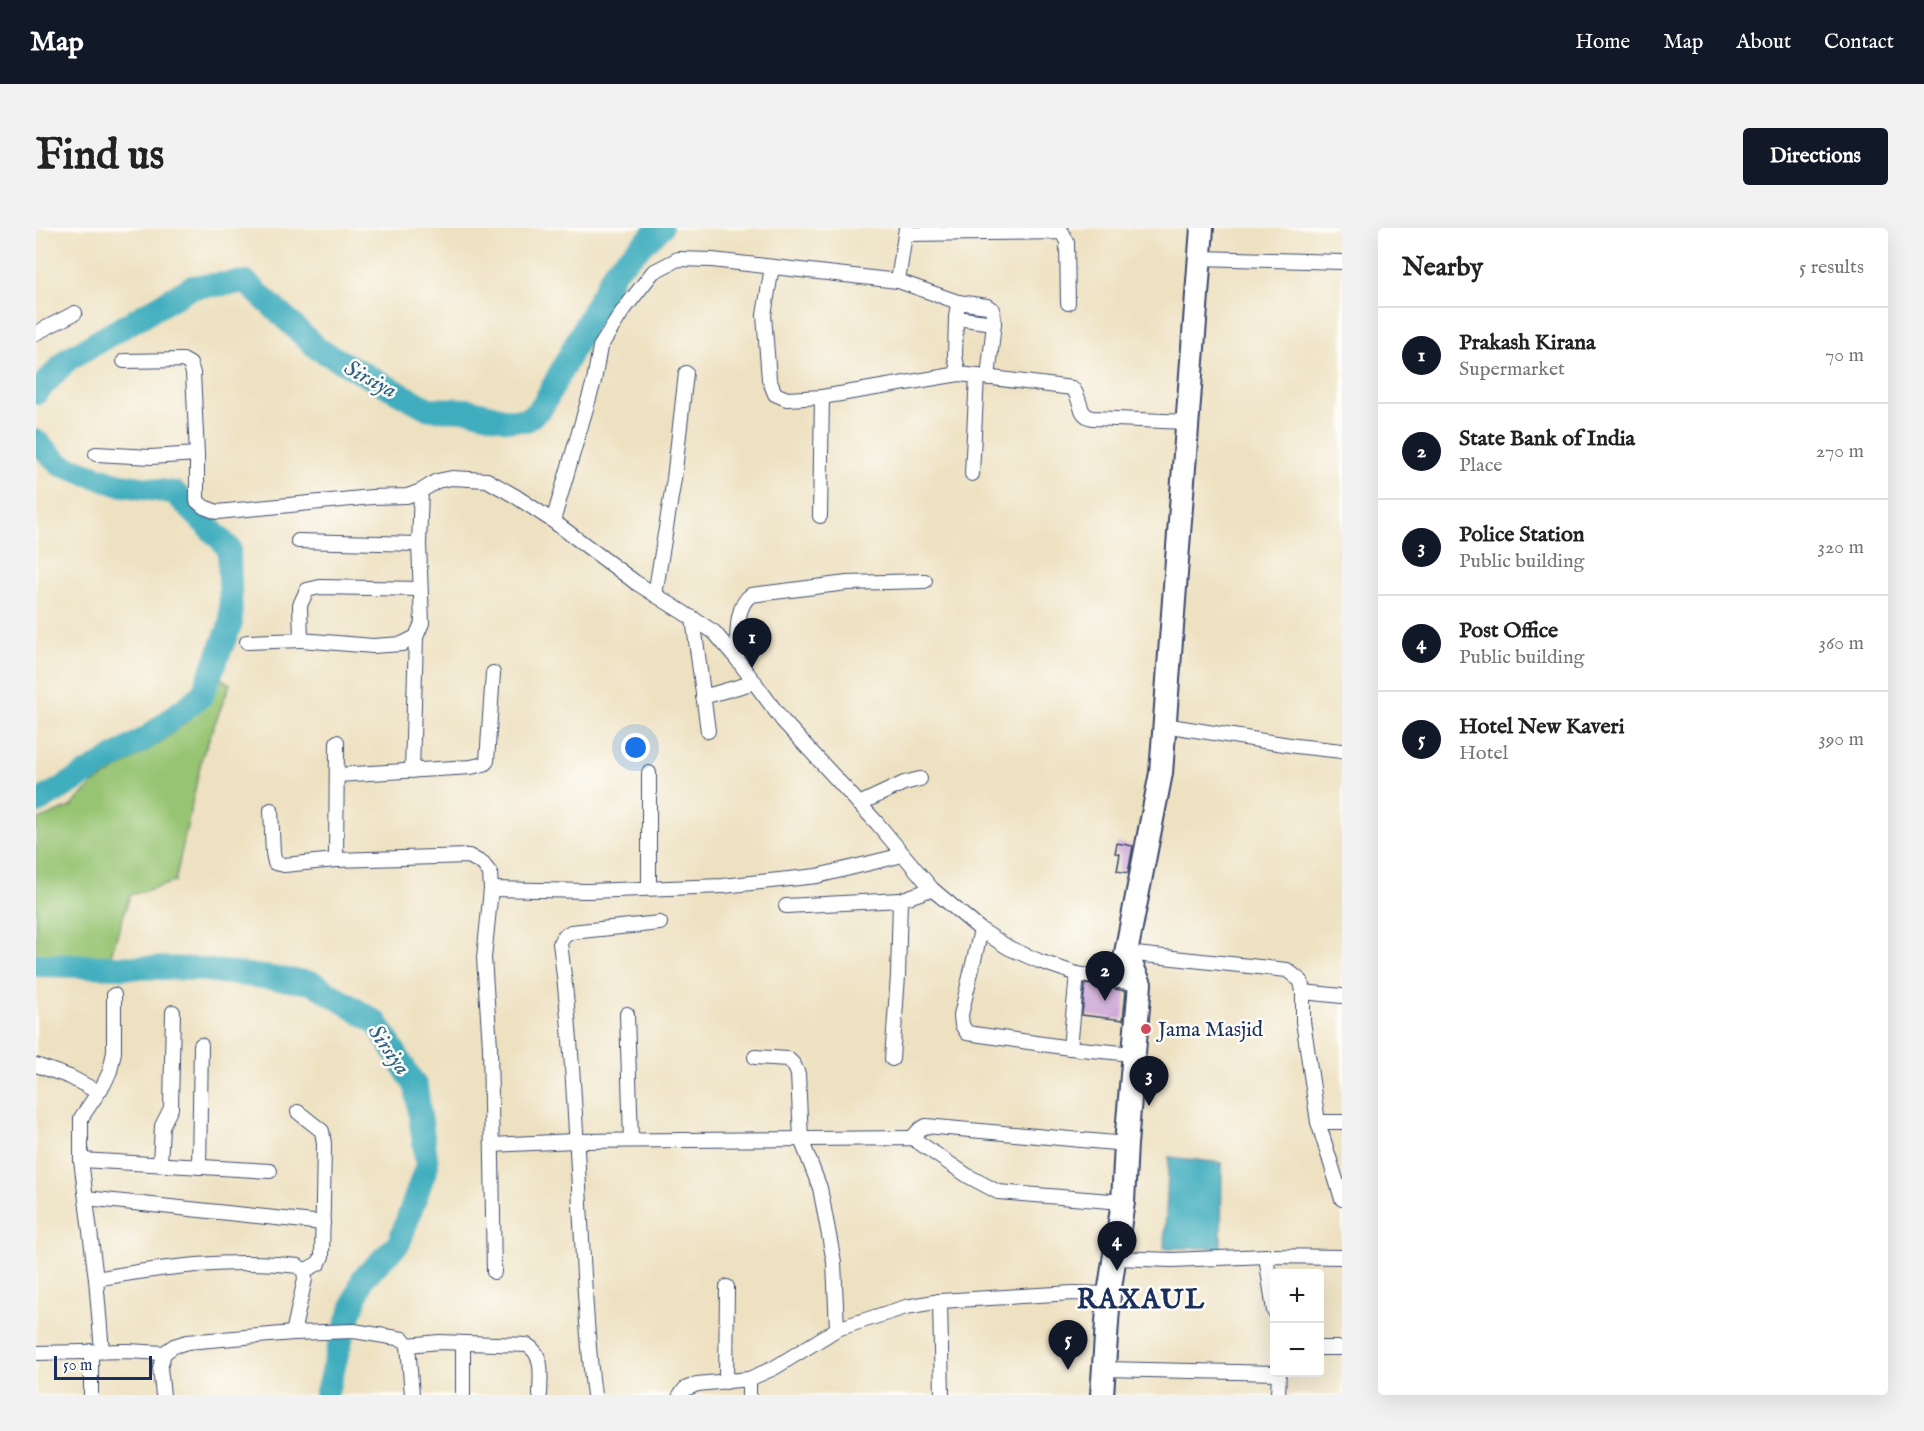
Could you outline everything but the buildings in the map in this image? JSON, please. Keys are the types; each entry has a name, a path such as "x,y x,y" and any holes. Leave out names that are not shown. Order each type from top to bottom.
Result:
{"main road":[{"path":"1102,1395 1109,1294 1123,1202 1125,1144 1140,984 1126,953 1161,773 1202,228"}],"street":[{"path":"898,281 906,231 1062,230 1067,242 1068,303"},
{"path":"1199,258 1342,262"},
{"path":"553,521 594,381 600,347 622,312 653,272 678,259 712,260 898,281 958,302 987,306 993,310 994,323 982,377 972,474"},
{"path":"772,267 764,315 771,388 775,394 787,399 822,397 959,374 1072,388 1077,392 1086,417 1187,422"},
{"path":"958,302 955,357 959,374"},
{"path":"36,333 75,313"},
{"path":"956,318 994,323"},
{"path":"124,361 183,360 190,364 194,373 197,501 204,507 217,512 372,497 407,496 437,482 452,478 487,480 515,496 655,595 714,632 783,721 932,889 981,930 1019,952 1077,974 1140,984"},
{"path":"655,595 674,479 686,373"},
{"path":"820,516 822,397"},
{"path":"96,454 151,457 197,454"},
{"path":"412,771 416,637 422,623 419,544 421,491"},
{"path":"298,541 419,544"},
{"path":"737,659 741,608 744,600 751,595 847,583 925,581"},
{"path":"301,640 300,605 306,590 320,587 420,589"},
{"path":"693,618 708,732"},
{"path":"248,642 301,640 373,646 402,644 416,637"},
{"path":"337,776 471,767 484,764 487,761 493,673"},
{"path":"703,697 754,682"},
{"path":"1164,725 1342,751"},
{"path":"336,860 337,742"},
{"path":"650,773 650,888"},
{"path":"859,804 904,783 920,779"},
{"path":"271,810 275,863 284,865 336,860 469,856 483,864 490,873 491,890 484,958 490,1046 494,1272"},
{"path":"491,890 588,891 723,886 817,876 903,855"},
{"path":"786,906 900,900 932,889"},
{"path":"892,1059 898,976 900,900"},
{"path":"594,1395 587,1340 575,1141 574,1080 560,943 563,937 571,932 660,923"},
{"path":"981,930 961,1015 964,1029 968,1033 1070,1048 1133,1054"},
{"path":"1126,953 1287,970 1301,981 1303,1022 1318,1122 1342,1198"},
{"path":"1070,1048 1077,974"},
{"path":"1303,992 1342,996"},
{"path":"91,1395 96,1351 96,1279 81,1160 81,1118 110,1071 114,1052 114,995"},
{"path":"160,1164 161,1134 171,1107 173,1012"},
{"path":"627,1014 631,1140"},
{"path":"199,1167 201,1045"},
{"path":"755,1057 788,1059 798,1074 801,1139 820,1188 832,1251 837,1329"},
{"path":"36,1065 70,1077 98,1092"},
{"path":"298,1112 319,1128 323,1136 322,1256 319,1263 304,1271"},
{"path":"1318,1122 1342,1122"},
{"path":"912,1138 926,1126 1125,1144"},
{"path":"493,1145 631,1140 912,1138 968,1176 998,1192 1123,1202"},
{"path":"81,1160 270,1171"},
{"path":"86,1198 323,1223"},
{"path":"1266,1256 1270,1280"},
{"path":"1116,1257 1172,1260 1266,1256 1342,1257"},
{"path":"96,1279 159,1268 226,1263 298,1266 304,1271 305,1279 299,1333"},
{"path":"726,1382 728,1287"},
{"path":"680,1395 685,1389 697,1384 749,1379 774,1368 837,1329 906,1306 940,1301 1074,1293 1109,1294"},
{"path":"940,1301 942,1395"},
{"path":"36,1353 96,1351 164,1353 174,1346 187,1342 354,1331 402,1339 408,1345 412,1395"},
{"path":"408,1345 439,1342 527,1345 535,1350 540,1358 540,1395"},
{"path":"462,1395 464,1343"},
{"path":"1324,1348 1342,1348"},
{"path":"163,1395 160,1368 164,1353"},
{"path":"1104,1369 1270,1373"},
{"path":"1278,1395 1279,1377"},
{"path":"749,1379 749,1395"}],"green space":[{"path":"219,677 230,684 202,757 175,882 130,895 108,964 80,971 36,966 36,821 70,807 93,784 160,743 190,719"}],"water":[{"path":"1169,1157 1222,1163 1221,1248 1164,1248"}],"waterway":[{"name":"Sirsiya","path":"36,393 68,359 192,287 246,282 318,349 429,409 469,410 508,420 527,420 542,407 615,270 661,228"},
{"name":"Sirsiya","path":"36,441 61,465 117,484 175,493 229,548 231,623 202,695 148,737 36,803"},
{"name":"Sirsiya","path":"36,965 197,969 313,983 377,1023 416,1087 427,1165 399,1243 363,1278 341,1340 326,1395"}],"place":[{"name":"Prakash Kirana","path":"752,668"},
{"name":"State Bank of India","path":"1105,1001"},
{"name":"Jama Masjid","path":"1146,1029"},
{"name":"Police Station","path":"1149,1106"},
{"name":"Post Office","path":"1117,1271"},
{"name":"Hotel New Kaveri","path":"1068,1370"}],"district":[{"name":"RAXAUL","path":"1141,1299"}]}
